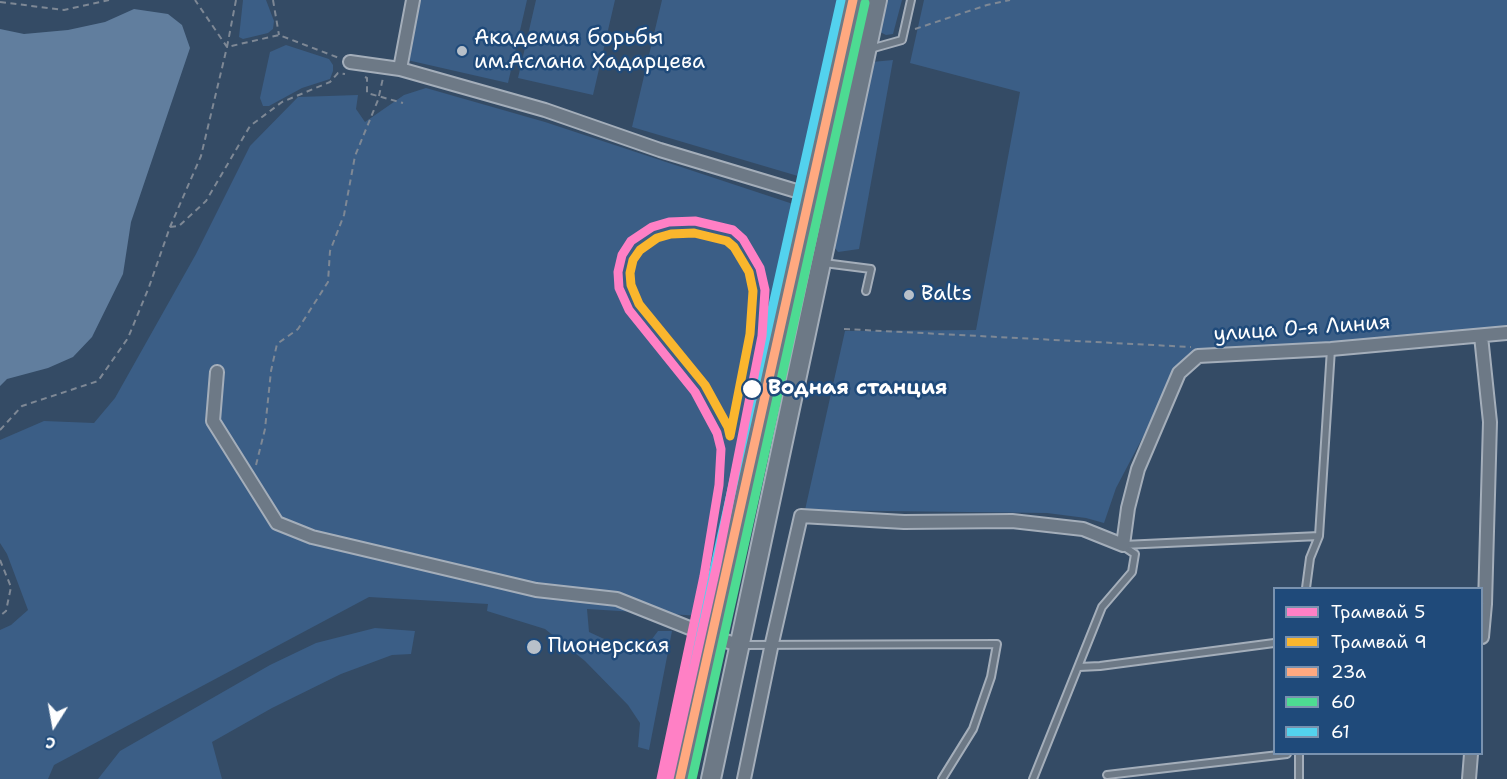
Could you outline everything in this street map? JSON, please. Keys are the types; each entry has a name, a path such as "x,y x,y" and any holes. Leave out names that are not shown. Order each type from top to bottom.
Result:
{"main road":[{"path":"680,779 853,0"},
{"path":"711,779 877,0"}],"street":[{"path":"400,69 412,0"},
{"path":"350,62 400,69 545,110 660,150 833,202"},
{"name":"улица 0-я Линия","path":"1123,545 1128,508 1138,469 1179,373 1198,356 1331,349 1507,333"},
{"path":"1481,336 1490,422 1483,626"},
{"path":"217,372 213,421 277,523 312,537 536,590 617,598 712,637 739,645"},
{"path":"744,779 801,516 904,522 1012,521 1083,530 1123,545"},
{"path":"1469,779 1471,755"}],"lane":[{"path":"866,51 902,40 911,0"},
{"path":"820,262 871,270 866,291"},
{"path":"1306,587 1310,558 1319,536 1331,349"},
{"path":"1123,545 1319,536"},
{"path":"1033,779 1102,607 1132,572 1135,554 1123,545"},
{"path":"739,645 772,643 997,644 991,677 973,729 942,779"},
{"path":"1079,667 1273,643"},
{"path":"1107,775 1273,755"},
{"path":"1299,755 1299,779"}],"path":[{"path":"0,2 64,10 109,0"},
{"path":"195,0 227,47"},
{"path":"0,430 22,406 98,381 128,338 170,227 201,156 236,0"},
{"path":"273,0 279,35"},
{"path":"903,33 987,5 1010,0"},
{"path":"227,47 279,35 350,62"},
{"path":"252,483 265,429 271,371 277,344 298,329 328,282 330,251 344,215 355,156 379,96 386,67"},
{"path":"170,227 179,226 206,201 250,126 282,102 330,82 338,73 351,75"},
{"path":"359,76 367,78 367,93 403,103"},
{"path":"844,329 1188,345 1195,348 1198,356"},
{"path":"0,560 11,587 6,611 0,616"}],"shaded area":[{"path":"243,0 266,0 274,21 273,29 268,33 243,39 239,37"},
{"name":"Академия борьбы им.Аслана Хадарцева","path":"420,0 527,0 508,83 407,60"},
{"path":"536,0 615,0 593,95 518,78"},
{"path":"662,0 848,0 808,179 632,127"},
{"path":"886,0 902,0 893,34 886,35 880,32 880,27"},
{"path":"924,0 1507,0 1507,328 1185,357 1116,488 1104,523 1086,518 1047,513 805,510 845,331 976,330 1020,92 910,63"},
{"path":"134,9 168,14 182,25 190,48 131,222 123,274 92,337 73,357 48,368 7,379 0,386 0,29 24,34 68,30 105,22"},
{"path":"286,45 329,59 333,65 330,79 302,88 269,106 263,106 260,98 270,52"},
{"path":"893,60 859,249 838,252 834,247 834,241 872,62"},
{"path":"426,88 545,122 796,205 701,616 587,609 589,632 615,644 630,655 646,647 658,631 672,631 649,750 638,747 640,723 628,705 585,661 545,629 487,611 488,604 369,597 54,765 48,779 0,779 0,630 11,625 28,610 7,554 0,543 0,440 44,421 94,423 115,398 196,254 250,146 298,97 358,95 356,109 365,122 404,95"},
{"path":"375,628 415,631 411,654 392,655 341,674 272,708 212,742 222,779 98,779 120,751 270,665 316,643"}],"tram line":[{"name":"5","path":"661,779 704,576 719,485 721,449 717,433 695,392 629,310 619,288 618,272 622,255 631,241 652,227 669,222 695,221 733,230 743,239 760,268 765,290 762,336 717,564 669,779"},
{"name":"9","path":"694,233 727,241 734,247 749,272 753,291 750,334 730,436 728,427 705,385 639,304 631,285 630,273 633,260 640,250 657,238 671,234 694,233"}],"transit line":[{"name":"61","path":"668,776 841,0"},
{"name":"23a","path":"680,779 853,0"},
{"name":"60","path":"692,779 865,3"}],"place":[{"name":"Академия борьбы им.Аслана Хадарцева","path":"462,51"},
{"name":"Balts","path":"909,295"},
{"name":"Водная станция","path":"752,389"},
{"name":"Пионерская","path":"534,647"}]}
